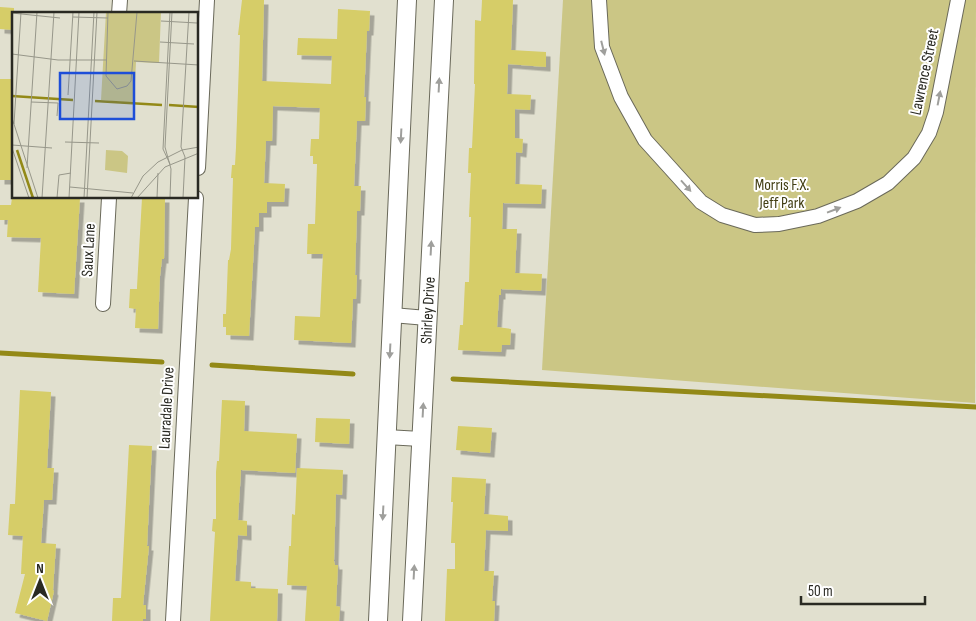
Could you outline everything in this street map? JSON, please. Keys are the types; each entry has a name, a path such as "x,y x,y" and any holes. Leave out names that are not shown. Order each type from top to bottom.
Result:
{"street":[{"path":"199,149 207,0"},
{"path":"378,621 407,0"},
{"name":"Shirley Drive","path":"412,621 444,0"},
{"name":"Lawrence Street","path":"599,0 602,47 621,97 644,140 701,202 722,215 755,225 779,224 818,216 857,201 888,183 914,158 929,133 936,112 958,0"},
{"name":"Saux Lane","path":"103,304 109,199"},
{"name":"Lauradale Drive","path":"173,621 196,199"},
{"path":"392,315 427,318"},
{"path":"386,437 421,439"}],"green space":[{"name":"Morris F.X. Jeff Park","path":"563,0 976,0 975,403 542,370"}],"building":[{"path":"242,0 264,0 262,81 331,84 332,56 297,55 298,38 337,39 338,9 370,11 369,31 367,31 364,97 366,97 365,121 357,121 354,186 361,186 360,211 357,211 356,299 353,299 351,343 294,340 295,316 320,317 323,254 307,254 308,224 315,224 317,164 313,164 313,156 310,156 311,139 319,139 320,108 273,106 272,141 266,141 264,183 285,184 284,202 267,202 267,213 259,213 259,227 255,227 249,336 226,335 226,327 223,327 223,314 226,314 228,260 231,249 233,178 231,178 232,165 235,165 240,35 238,35"},
{"path":"482,0 513,0 511,50 546,52 546,67 508,64 507,94 531,95 530,110 515,109 515,138 523,139 522,153 516,152 515,184 542,185 541,204 503,203 502,229 517,229 515,273 542,274 541,291 501,289 497,327 511,329 510,345 502,345 501,352 458,350 460,325 463,325 465,282 469,282 471,173 468,173 469,148 472,148 475,84 475,20 481,21"},
{"path":"0,7 14,8 14,12 12,12 12,30 0,29"},
{"path":"0,79 12,79 12,180 0,180"},
{"path":"12,198 80,199 74,294 38,292 41,238 7,237 8,220 0,220 0,205 11,205"},
{"path":"142,199 165,199 164,259 162,259 160,276 158,329 135,328 136,309 129,308 130,289 137,289"},
{"path":"20,390 51,392 47,468 54,468 52,500 44,500 41,543 56,544 54,591 47,621 15,613 25,574 21,574 23,536 8,535 10,504 15,504"},
{"path":"222,400 245,401 244,431 297,434 295,473 241,470 238,520 247,521 247,536 238,535 235,581 251,582 251,588 278,589 277,621 210,621 215,532 212,531 213,519 216,519 216,472 217,461 219,461"},
{"path":"316,418 350,419 349,444 315,442"},
{"path":"458,426 492,428 490,453 456,450"},
{"path":"129,445 152,446 147,546 149,546 143,605 146,605 146,619 143,619 143,621 112,621 113,598 121,598"},
{"path":"297,468 343,470 342,495 336,494 334,561 335,565 338,565 336,606 340,607 339,621 305,621 307,586 287,585 292,514 295,515"},
{"path":"452,477 486,479 484,514 508,516 508,531 486,530 484,571 494,571 492,601 495,601 494,621 445,621 447,569 455,569 455,543 451,543"}],"waterway":[{"path":"0,353 162,362"},
{"path":"212,365 353,374"},
{"path":"453,379 976,407"}]}
